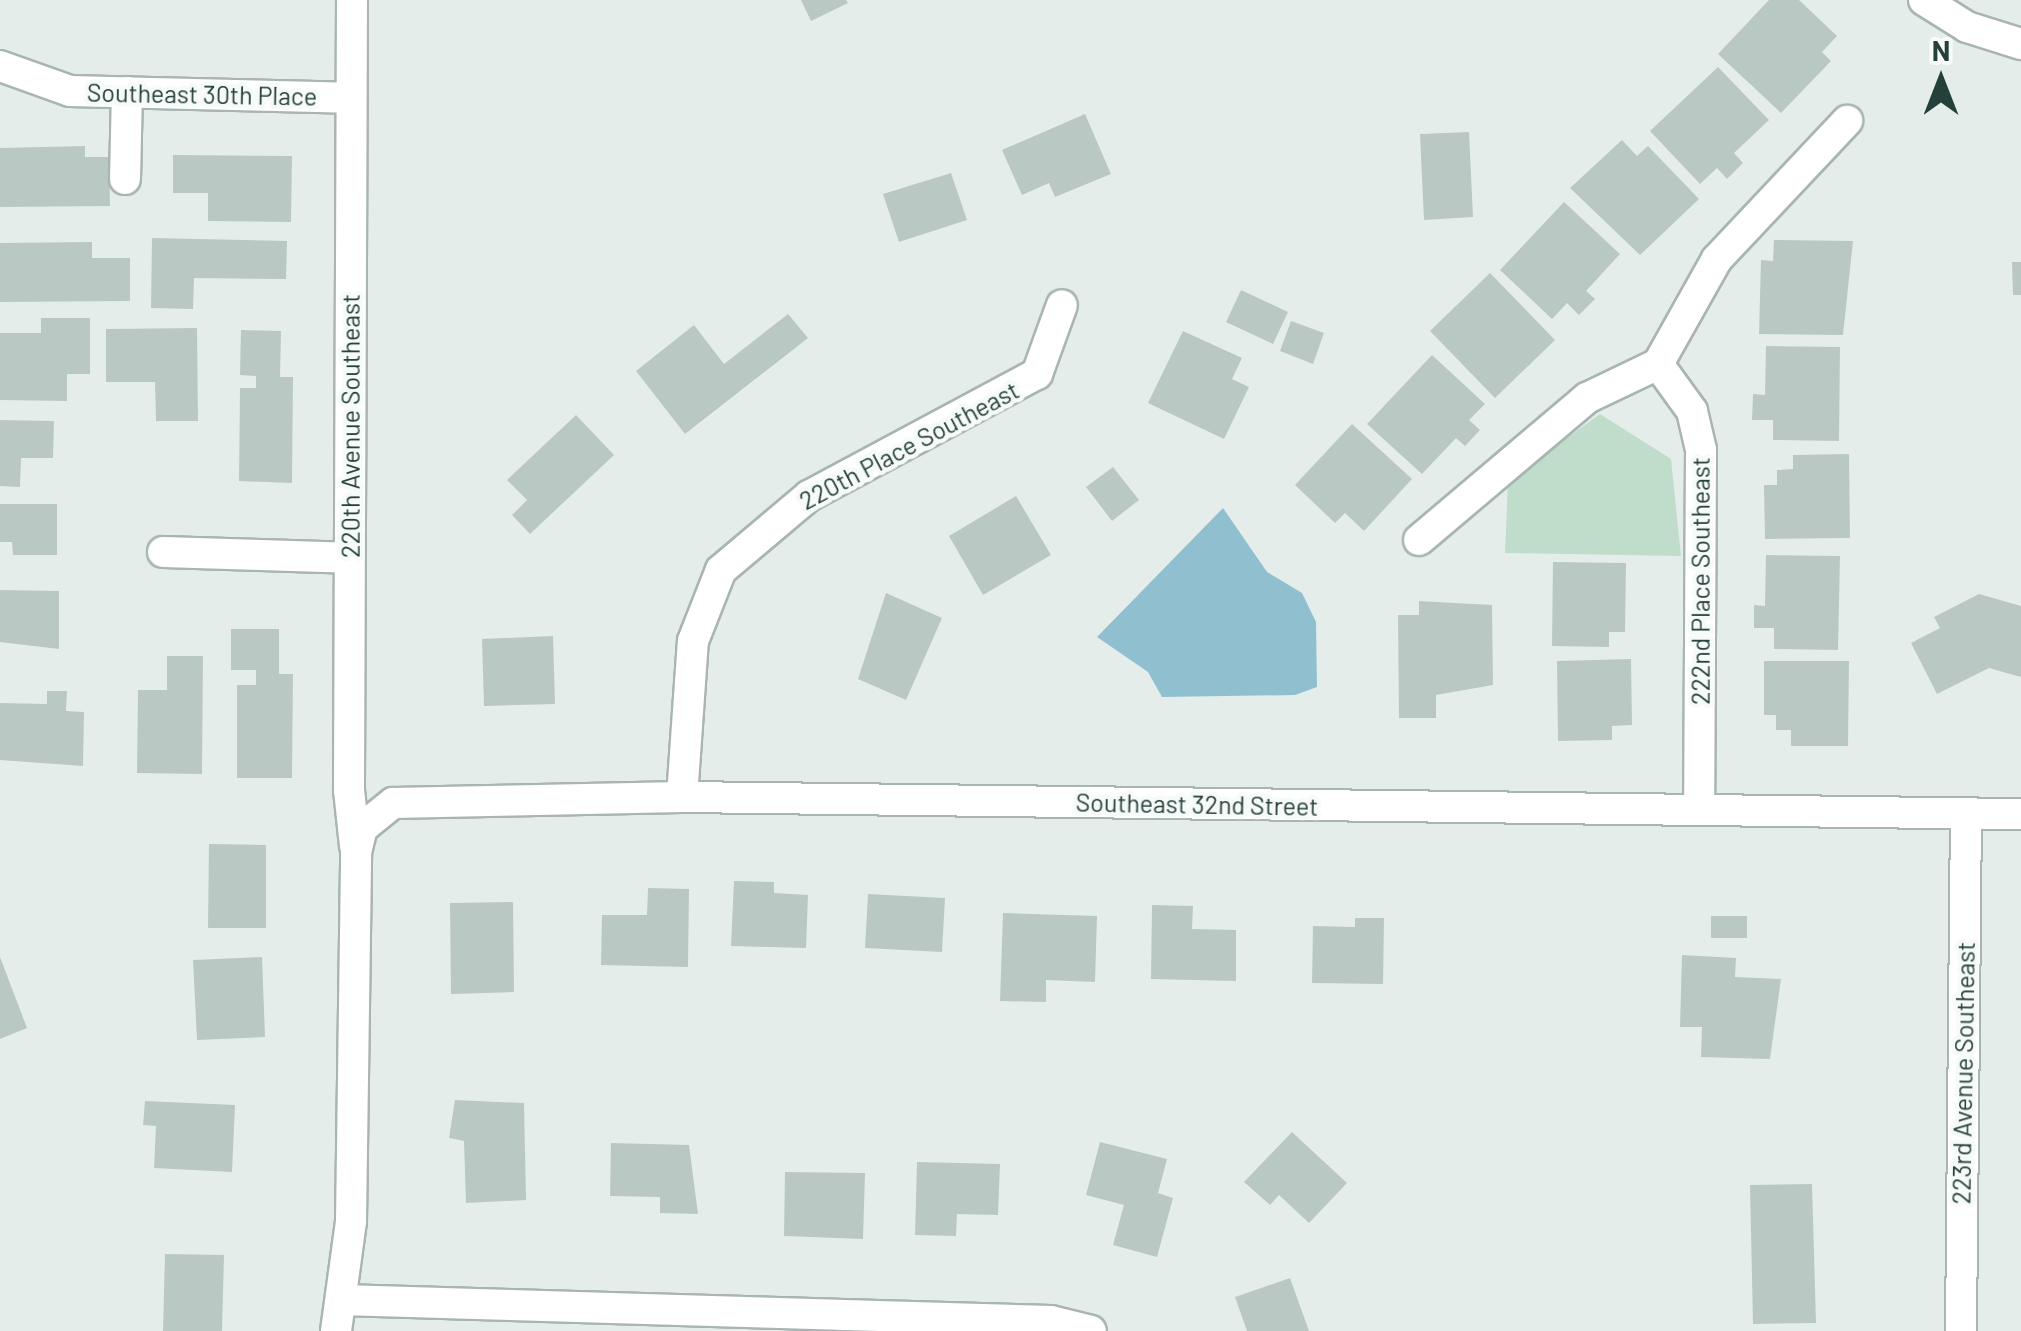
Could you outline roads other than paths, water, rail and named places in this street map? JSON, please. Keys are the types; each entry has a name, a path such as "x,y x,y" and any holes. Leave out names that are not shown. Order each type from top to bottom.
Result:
{"street":[{"name":"220th Avenue Southeast","path":"336,1331 351,1221 356,852 349,558 348,98 352,0"},
{"path":"1924,0 1967,27 2021,44"},
{"name":"Southeast 30th Place","path":"0,66 70,91 348,98"},
{"path":"125,178 127,92"},
{"path":"1419,540 1588,398 1658,364 1718,259 1847,121"},
{"name":"220th Place Southeast","path":"682,797 694,641 703,599 721,570 809,496 1037,374 1062,305"},
{"name":"222nd Place Southeast","path":"1658,364 1692,411 1702,450 1699,810"},
{"path":"163,552 349,558"},
{"name":"Southeast 32nd Street","path":"376,813 423,798 682,797 2021,814"},
{"name":"220th Avenue Southeast","path":"356,852 376,813"},
{"name":"223rd Avenue Southeast","path":"1960,1331 1966,814"},
{"path":"342,1300 1051,1321 1090,1331"}],"water":[{"path":"1223,508 1267,572 1302,593 1316,622 1317,687 1295,695 1162,697 1148,672 1097,637"}]}
